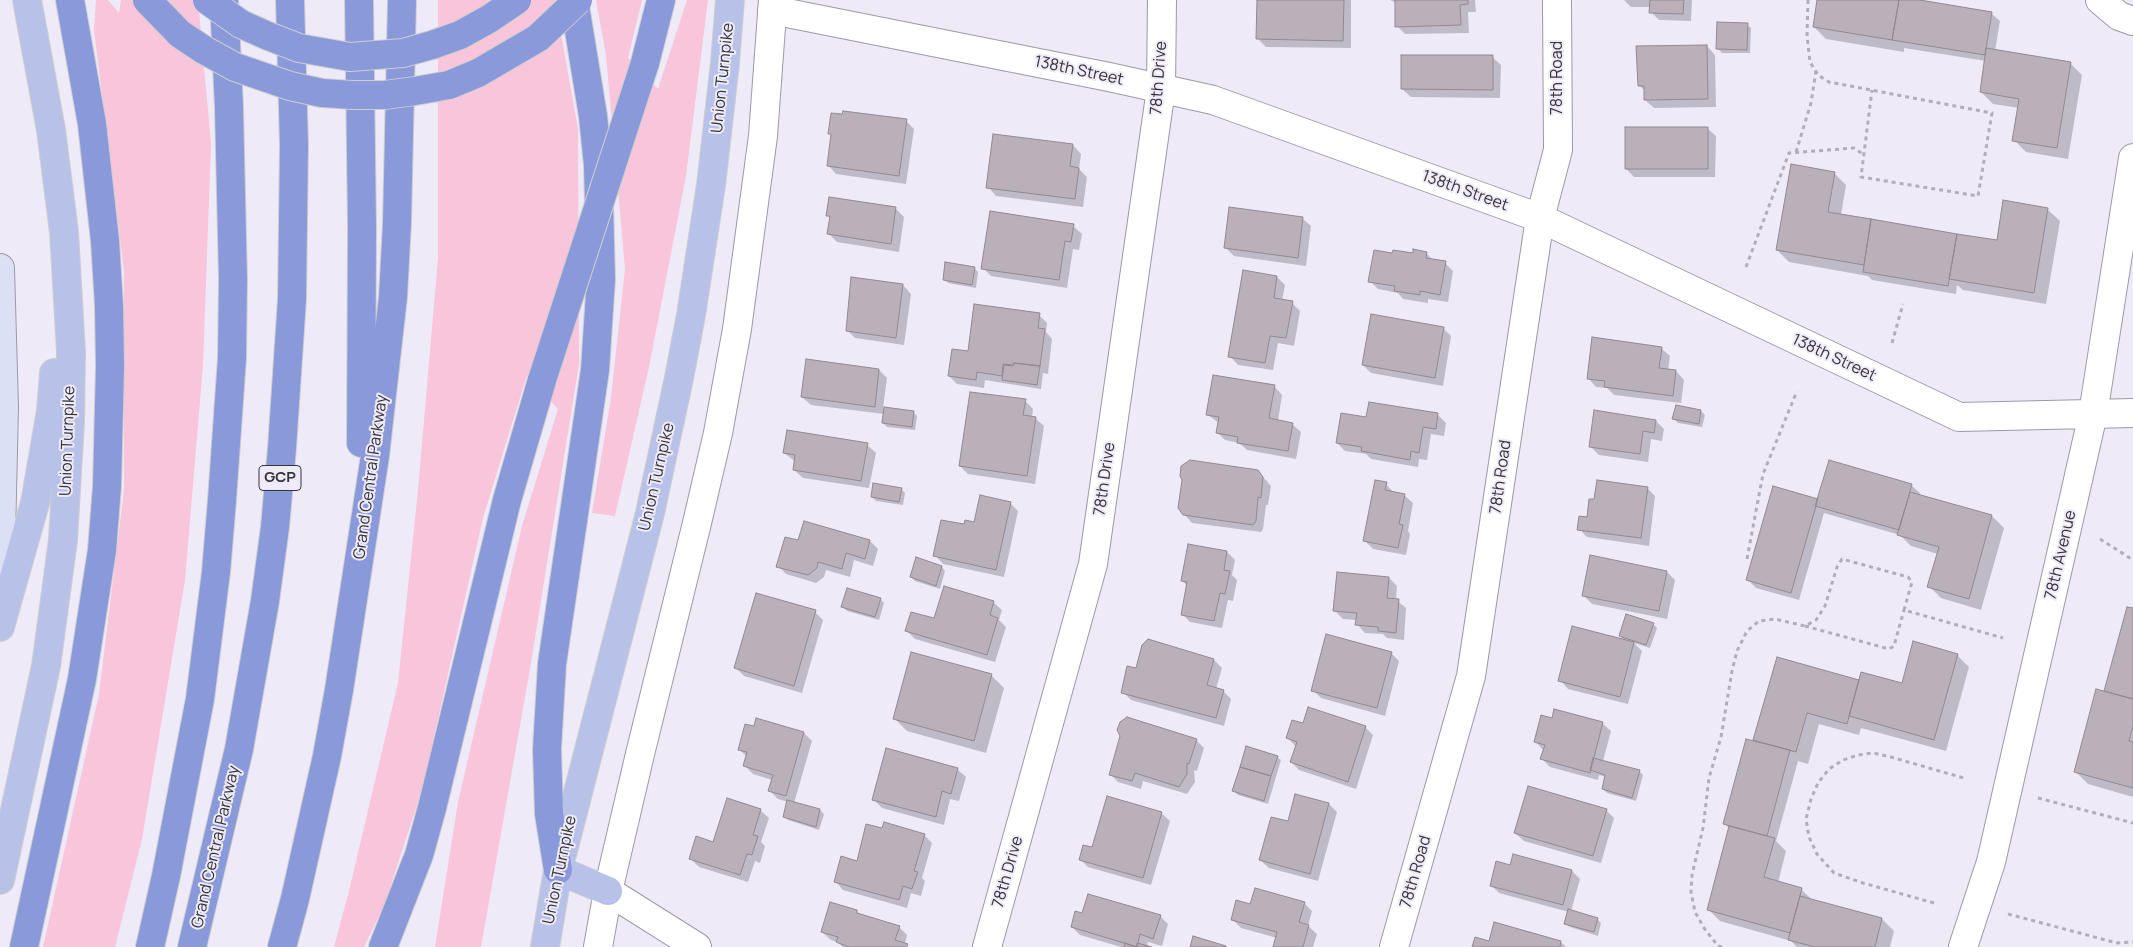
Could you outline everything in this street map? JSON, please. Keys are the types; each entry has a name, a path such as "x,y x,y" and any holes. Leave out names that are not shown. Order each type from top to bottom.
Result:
{"highway":[{"path":"24,947 82,680 101,559 107,486 110,366 105,241 92,124 70,0"},
{"path":"147,0 180,34 235,67 290,86 322,93 352,95 385,95 415,91 449,85 478,73 538,38 578,0"},
{"path":"206,0 241,24 268,36 299,48 350,56 403,53 432,45 460,35 489,19 517,0"},
{"path":"150,947 172,848 200,699 216,572 223,492 232,358 233,280 230,108 224,0"},
{"name":"Grand Central Parkway","path":"192,947 239,749 264,609 275,527 292,299 294,135 290,0"},
{"path":"359,0 362,219 361,549"},
{"name":"Grand Central Parkway","path":"282,947 327,756 375,456 393,296 397,214 402,0"},
{"path":"558,870 549,814 547,749 552,664 595,370 601,279 598,165 593,116 574,0"},
{"path":"384,947 419,855 507,500 542,380 645,63 661,0"}],"main road":[{"name":"Union Turnpike","path":"0,880 46,666 63,540 68,478 71,362 64,232 52,138 26,0"},
{"name":"Union Turnpike","path":"545,947 558,870 650,513 679,378 691,315 711,185 726,63 730,0"},
{"path":"0,627 35,503 51,411 64,232"},
{"path":"0,268 4,407 0,580"},
{"path":"558,870 608,892"}],"street":[{"name":"78th Drive","path":"987,947 1093,564 1161,89 1162,0"},
{"name":"78th Road","path":"1394,947 1472,676 1540,218 1558,150 1557,0"},
{"path":"2100,0 2119,16 2133,21"},
{"name":"138th Street","path":"773,5 1213,100 1540,218 1959,417 2133,413"},
{"path":"598,947 608,892 718,433 752,232 763,136 773,5"},
{"name":"78th Avenue","path":"1963,947 1990,862 2093,414 2133,158"},
{"path":"608,892 696,947"}],"path":[{"path":"1808,0 1806,36 1810,62 1816,71 1829,82 1872,90 1992,113 1978,196 1861,176 1872,90"},
{"path":"1796,153 1811,103 1816,71"},
{"path":"1746,268 1790,153 1854,148 1864,155"},
{"path":"1892,343 1903,304"},
{"path":"1747,559 1763,474 1797,391"},
{"path":"2100,538 2133,560"},
{"path":"1719,947 1704,928 1695,912 1691,892 1692,875 1703,828 1708,778 1721,737 1737,651 1747,631 1759,621 1775,619 1889,649 1894,646 1912,582 1908,577 1842,559 1837,567 1825,606 1816,620 1805,626"},
{"path":"1904,610 2002,638"},
{"path":"1934,903 1863,884 1834,872 1818,854 1809,837 1806,818 1811,799 1818,783 1829,768 1843,760 1873,753 1967,779"},
{"path":"2038,798 2133,823"},
{"path":"2007,914 2117,943 2133,942"}],"shaded area":[{"path":"96,0 108,0 119,13 121,0 198,0 211,144 203,365 185,580 142,839 115,947 43,947 99,694 124,490 124,271 94,30"},
{"path":"438,0 555,0 578,129 579,364 531,663 481,947 435,947 458,802 522,526 558,409 527,375 483,518 422,790 385,903 364,947 334,947 398,683 418,490 438,258"},
{"path":"596,0 642,0 628,58 658,89 687,0 708,0 686,176 649,367 615,516 592,513 611,398 625,269 606,55"}],"building":[{"path":"1257,0 1344,0 1343,41 1256,39"},
{"path":"1395,0 1468,0 1468,4 1460,5 1461,25 1395,27"},
{"path":"1650,0 1684,0 1683,14 1649,13"},
{"path":"1817,0 1899,0 1892,40 1813,27"},
{"path":"1899,0 1920,0 1992,12 1985,55 1892,40"},
{"path":"1717,22 1748,23 1747,50 1716,49"},
{"path":"1707,45 1708,99 1644,100 1644,86 1638,86 1636,46"},
{"path":"1986,48 2071,62 2057,148 2012,141 2019,99 1980,92"},
{"path":"1401,55 1493,55 1493,90 1401,89"},
{"path":"843,111 907,119 899,176 827,166 831,134 828,134 831,113 842,114"},
{"path":"1625,127 1708,127 1708,169 1625,169"},
{"path":"993,134 1073,144 1070,166 1079,168 1075,199 986,188"},
{"path":"1791,164 1835,172 1828,212 1871,219 1864,265 1776,250"},
{"path":"829,197 896,207 891,244 827,234 830,216 826,216"},
{"path":"2003,200 2048,208 2034,293 1949,279 1957,234 1997,240"},
{"path":"1229,207 1303,217 1298,258 1224,248"},
{"path":"990,211 1074,224 1071,242 1065,241 1059,280 981,269"},
{"path":"1871,219 1957,234 1948,286 1863,272"},
{"path":"1413,249 1427,252 1426,258 1446,261 1440,295 1420,291 1420,295 1394,291 1395,286 1368,282 1374,250 1392,253 1393,250 1413,253"},
{"path":"945,262 975,267 972,285 943,280"},
{"path":"1243,270 1277,276 1274,298 1293,301 1286,338 1270,336 1265,363 1228,357"},
{"path":"851,277 903,284 896,338 846,331"},
{"path":"974,304 1040,313 1038,328 1045,329 1040,366 1014,363 1013,365 1003,364 1002,376 977,372 976,380 948,376 952,349 968,351"},
{"path":"1371,314 1444,327 1435,378 1362,365"},
{"path":"1592,337 1662,347 1659,368 1676,370 1673,396 1604,387 1605,381 1587,379"},
{"path":"806,359 879,369 875,407 801,397"},
{"path":"1014,363 1040,366 1037,385 1002,380 1004,365 1013,366"},
{"path":"1213,375 1275,385 1269,418 1293,423 1288,451 1237,443 1238,437 1216,433 1219,417 1206,415"},
{"path":"970,392 1026,399 1023,415 1036,417 1027,476 959,466"},
{"path":"1369,402 1438,413 1436,429 1423,427 1419,453 1411,451 1410,460 1361,451 1362,447 1336,443 1341,413 1366,417"},
{"path":"1676,405 1701,410 1699,424 1672,419"},
{"path":"884,407 914,411 912,427 882,423"},
{"path":"1594,410 1656,420 1654,433 1643,431 1640,454 1589,447"},
{"path":"787,430 868,443 861,481 793,470 795,455 783,453"},
{"path":"1190,460 1258,470 1263,477 1261,498 1258,497 1256,521 1253,525 1183,515 1178,508 1182,480 1180,476 1181,466"},
{"path":"1829,460 1912,484 1899,530 1815,506"},
{"path":"1375,480 1387,482 1385,490 1405,494 1399,524 1403,525 1398,548 1363,541"},
{"path":"1597,480 1648,487 1641,538 1577,530 1579,516 1587,517 1589,499 1594,499"},
{"path":"873,483 902,488 899,502 871,497"},
{"path":"1773,486 1818,499 1791,593 1746,580"},
{"path":"1910,492 1992,515 1969,599 1927,587 1939,547 1897,535"},
{"path":"980,495 1011,502 996,570 933,556 941,520 964,524 965,520 974,522"},
{"path":"804,521 870,540 865,559 846,553 842,569 818,562 817,568 808,575 776,567 785,537 798,540"},
{"path":"1188,544 1227,551 1224,570 1230,571 1225,594 1220,593 1214,621 1181,615 1187,582 1181,581"},
{"path":"1590,555 1667,571 1659,611 1582,596"},
{"path":"916,557 942,566 936,586 910,577"},
{"path":"1337,572 1389,577 1387,598 1399,599 1396,633 1378,631 1378,627 1355,625 1357,613 1333,611"},
{"path":"944,586 994,601 990,615 998,618 987,655 905,631 911,612 934,618"},
{"path":"847,588 881,598 875,617 841,607"},
{"path":"756,593 816,610 794,686 734,668"},
{"path":"2127,607 2133,608 2133,699 2104,691"},
{"path":"1626,614 1654,623 1646,645 1619,636"},
{"path":"1572,626 1634,642 1620,697 1558,681"},
{"path":"1326,634 1392,652 1377,708 1311,691"},
{"path":"1148,639 1214,659 1207,685 1224,690 1216,718 1121,693 1127,666 1136,668 1142,645"},
{"path":"1913,641 1958,654 1934,740 1849,716 1861,672 1902,683"},
{"path":"911,652 992,674 974,741 893,719"},
{"path":"1777,657 1859,680 1847,724 1807,713 1796,752 1753,740"},
{"path":"2096,689 2133,699 2133,726 2129,741 2133,742 2133,788 2074,772"},
{"path":"1308,707 1366,726 1348,782 1290,762 1297,742 1286,738 1292,720 1303,723"},
{"path":"1554,709 1603,722 1590,773 1540,759 1545,745 1534,742 1541,715 1552,718"},
{"path":"1127,717 1197,739 1189,764 1187,763 1187,774 1179,787 1135,773 1132,781 1109,775 1120,736 1117,730 1120,722"},
{"path":"756,718 804,732 786,796 768,791 773,775 743,766 747,752 738,750 745,724 754,726"},
{"path":"1746,739 1790,750 1767,836 1723,824"},
{"path":"1246,746 1278,756 1271,776 1240,767"},
{"path":"886,748 958,768 951,794 942,791 936,817 872,800"},
{"path":"1593,758 1640,770 1632,798 1602,789 1605,775 1590,770"},
{"path":"1240,767 1271,776 1264,801 1232,791"},
{"path":"1528,786 1607,809 1593,856 1514,833"},
{"path":"1295,794 1329,803 1310,874 1259,860 1271,817 1288,821"},
{"path":"1107,796 1162,812 1143,878 1079,860 1083,845 1092,847"},
{"path":"727,798 761,809 753,835 758,836 752,855 747,854 740,875 689,859 696,836 713,842"},
{"path":"787,800 820,809 816,827 783,817"},
{"path":"884,822 925,834 914,871 918,872 912,889 903,886 899,900 834,882 841,856 857,861 866,824 882,828"},
{"path":"1729,826 1775,838 1764,877 1802,888 1790,933 1707,910"},
{"path":"1513,854 1572,870 1563,905 1490,886 1496,861 1510,865"},
{"path":"1255,888 1305,902 1299,922 1309,925 1303,947 1273,947 1277,932 1231,920 1236,900 1250,904"},
{"path":"1088,894 1161,915 1153,939 1140,934 1137,947 1071,927 1075,911 1082,913"},
{"path":"1800,896 1882,918 1875,947 1815,947 1788,940"},
{"path":"830,902 857,910 857,913 900,926 895,940 908,944 906,947 849,947 836,942 838,937 821,932"},
{"path":"1568,909 1598,918 1594,932 1564,924"},
{"path":"1494,922 1561,941 1560,947 1472,947 1475,937 1489,941"},
{"path":"1193,936 1226,946 1226,947 1190,947"},
{"path":"1125,943 1137,947 1124,947"},
{"path":"1137,943 1152,947 1137,947"}]}
